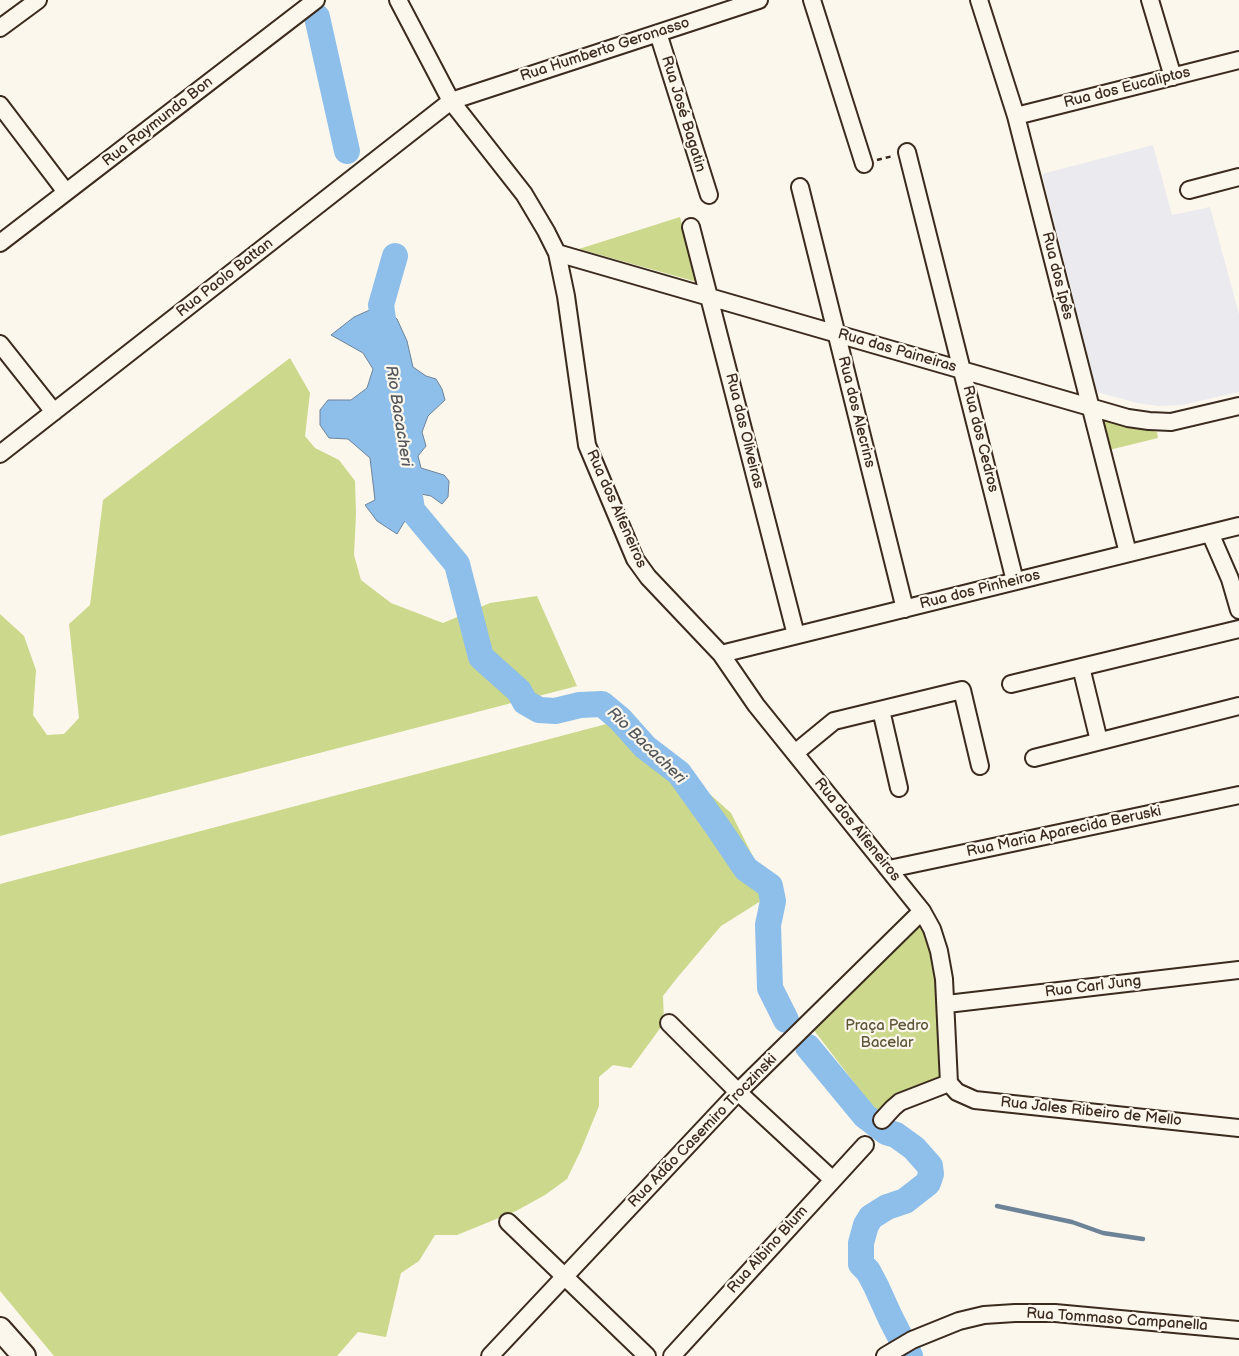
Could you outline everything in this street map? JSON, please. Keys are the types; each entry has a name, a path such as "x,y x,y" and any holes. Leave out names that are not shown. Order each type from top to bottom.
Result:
{"main road":[{"path":"0,1329 23,1356"}],"street":[{"path":"0,28 38,0"},
{"name":"Rua Raymundo Bon","path":"0,243 316,0"},
{"name":"Rua dos Alfeneiros","path":"398,0 451,101 524,194 536,212 557,253 566,296 584,430 592,459 635,558 641,568 721,654 756,705 889,869 922,911 932,929 939,951 947,1004 950,1083"},
{"name":"Rua Humberto Geronasso","path":"451,101 759,0"},
{"path":"812,0 864,164"},
{"name":"Rua dos Ipês","path":"979,0 1016,116 1128,553"},
{"path":"1150,0 1173,77"},
{"name":"Rua José Bagatin","path":"658,33 709,195"},
{"name":"Rua dos Eucaliptos","path":"1016,116 1239,60"},
{"name":"Rua Paolo Battan","path":"0,454 451,101"},
{"path":"0,105 66,192"},
{"name":"Rua dos Cedros","path":"907,152 1015,581"},
{"path":"1189,190 1239,178"},
{"name":"Rua dos Alecrins","path":"800,186 905,609"},
{"name":"Rua das Oliveiras","path":"691,227 796,635"},
{"name":"Rua das Paineiras","path":"557,253 1128,418 1171,422 1239,406"},
{"path":"0,344 54,412"},
{"name":"Rua dos Pinheiros","path":"721,654 1239,526"},
{"path":"1210,533 1230,579 1239,610"},
{"path":"1011,684 1239,629"},
{"path":"1081,667 1100,741"},
{"path":"795,753 834,721 962,690 980,766"},
{"path":"1034,758 1239,706"},
{"path":"882,710 900,788"},
{"name":"Rua Maria Aparecida Beruski","path":"889,869 1239,795"},
{"name":"Rua Adão Casemiro Troczinski","path":"490,1356 738,1092 922,911"},
{"name":"Rua Carl Jung","path":"947,1004 1239,970"},
{"path":"669,1023 738,1092 832,1180"},
{"path":"882,1120 900,1102 950,1083"},
{"name":"Rua Jales Ribeiro de Mello","path":"950,1083 957,1092 974,1100 1239,1128"},
{"name":"Rua Albino Blum","path":"672,1356 865,1145"},
{"path":"508,1222 647,1356"},
{"name":"Rua Tommaso Campanella","path":"890,1353 912,1340 959,1321 984,1315 1015,1313 1095,1316 1239,1330"}],"path":[{"path":"864,164 907,152"}],"shaded area":[{"path":"1153,145 1172,215 1210,207 1239,314 1239,392 1182,405 1159,406 1137,403 1097,392 1042,174"}],"green space":[{"path":"680,217 697,282 579,249"},
{"path":"290,358 310,393 305,436 315,448 339,460 355,481 354,555 361,580 391,603 443,623 490,603 537,596 577,686 0,836 0,614 24,636 36,670 33,715 47,735 64,734 79,718 69,624 90,605 103,500"},
{"path":"1101,418 1157,432 1158,438 1109,450"},
{"path":"614,722 657,747 731,813 772,894 721,926 677,978 663,996 664,1023 631,1068 613,1065 599,1077 599,1106 567,1179 545,1195 516,1211 457,1235 435,1235 419,1261 401,1273 386,1337 358,1332 337,1356 54,1356 0,1291 0,884"},
{"name":"Praça Pedro Bacelar","path":"921,924 934,953 945,1081 879,1115 813,1029"}],"water":[{"path":"381,305 397,319 407,341 413,367 426,376 436,379 442,389 445,400 428,416 422,432 426,446 418,456 421,468 444,475 449,481 448,497 442,504 431,496 421,494 397,534 377,521 365,505 375,500 370,458 348,439 329,438 320,425 320,410 328,400 351,400 367,388 373,369 363,353 331,335 354,317"}],"waterway":[{"name":"Rio Bacacheri","path":"317,17 347,151"},
{"name":"Rio Bacacheri","path":"386,340 381,305 395,256"},
{"name":"Rio Bacacheri","path":"407,475 412,510 457,564 481,657 519,691 525,702 539,710 555,711 580,705 602,704 620,719 645,747 679,773 746,869 770,886 773,901 768,925 770,988 786,1020"},
{"name":"Rio Bacacheri","path":"808,1047 865,1116 886,1132 896,1135 914,1148 930,1166 931,1174 928,1183 905,1201 887,1207 871,1217 866,1225 861,1243 861,1264 868,1271 876,1286 910,1356"},
{"name":"Rio Bacacheri","path":"928,1183 935,1186"},
{"path":"997,1206 1072,1222 1103,1233 1143,1239"}]}
